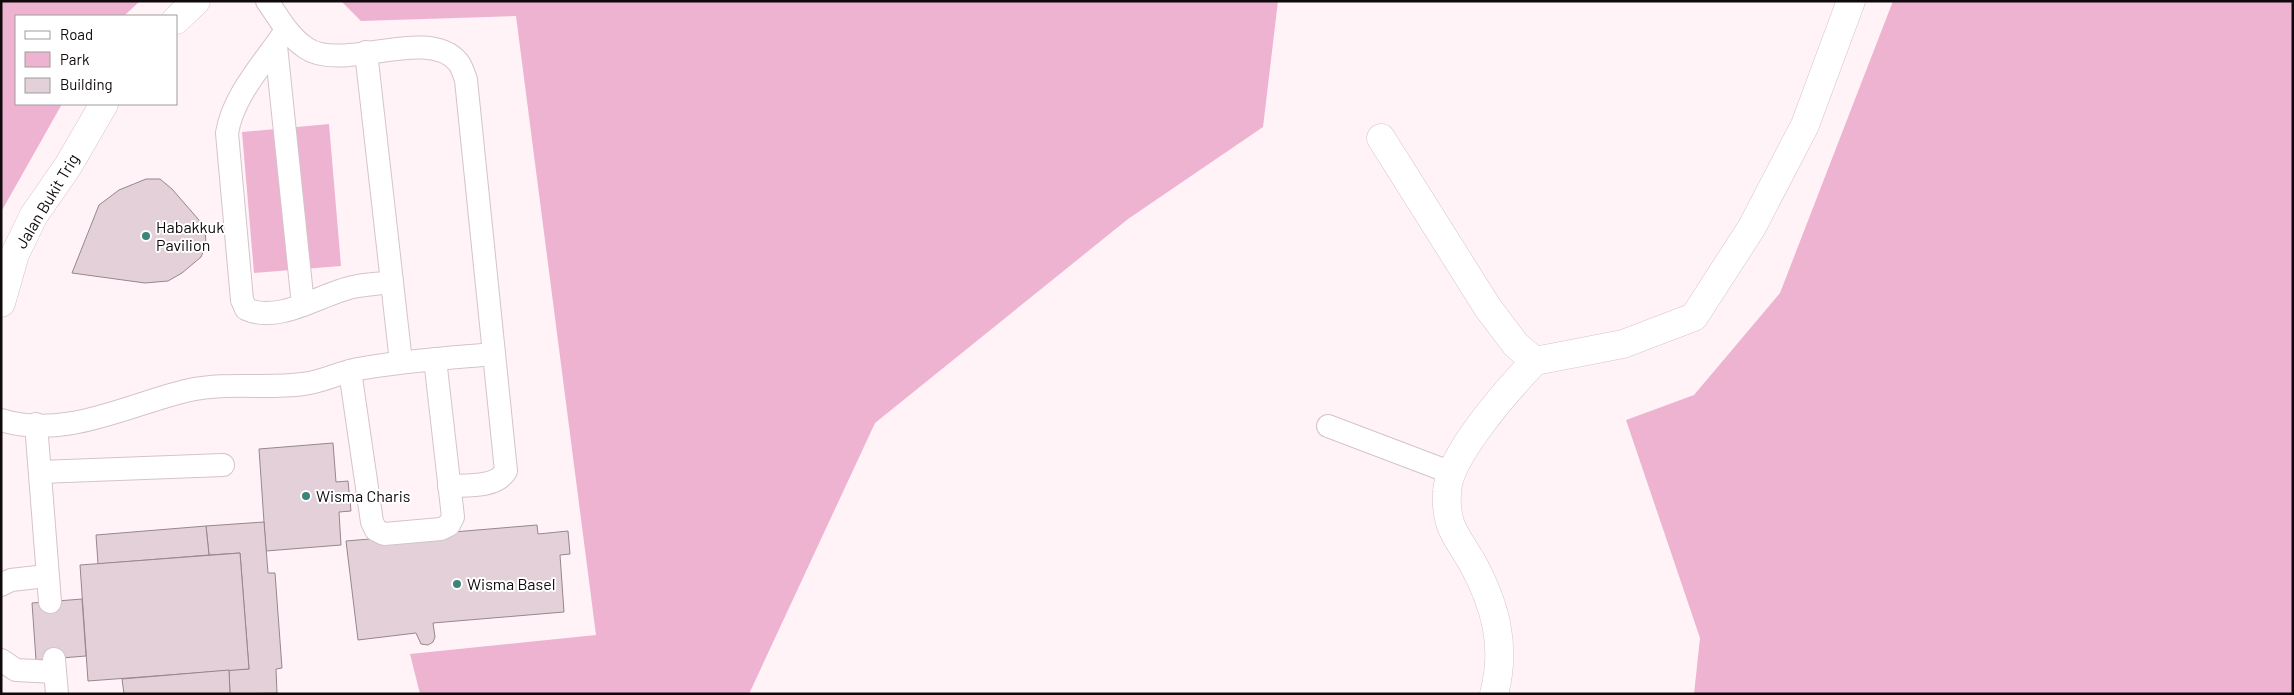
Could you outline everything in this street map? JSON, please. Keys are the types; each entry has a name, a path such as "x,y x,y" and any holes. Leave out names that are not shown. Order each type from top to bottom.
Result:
{"street":[{"path":"178,18 196,1"},
{"path":"1494,694 1497,684 1500,638 1489,597 1449,525 1447,491 1452,473 1470,440 1508,388 1535,360 1623,344 1694,317 1752,227 1805,125 1850,1"},
{"name":"Jalan Bukit Trig","path":"1,303 15,254 34,215 68,166 103,105"},
{"path":"1381,138 1488,308 1516,345 1535,360"}],"lane":[{"path":"267,1 281,38 303,305"},
{"path":"281,38 328,56 419,47 448,52 460,63 466,80 506,471 495,482 449,486"},
{"path":"281,38 236,103 230,116 227,133 242,300 246,308 254,312 288,310 353,287 392,282"},
{"path":"366,52 401,362"},
{"path":"1,420 16,424 81,422 190,390 224,386 304,384 350,371 401,362 494,354"},
{"path":"350,371 372,522 376,530 384,534 441,529 448,525 453,517 435,360"},
{"path":"36,424 46,576 50,602"},
{"path":"1328,426 1452,473"},
{"path":"40,472 223,465"},
{"path":"1,585 10,580 46,576"},
{"path":"1,660 16,670 56,675"}],"green space":[{"path":"1,1 140,1 125,15 15,15 15,105 61,105 1,212"},
{"path":"341,1 1278,1 1263,127 1128,219 875,423 749,694 420,694 410,654 596,635 516,16 361,21"},
{"path":"1893,1 2293,1 2293,694 1694,694 1700,638 1626,420 1694,395 1780,293"},
{"path":"329,124 341,266 254,273 242,132"}],"building":[{"name":"Habakkuk Pavilion","path":"146,179 160,179 172,189 205,227 206,245 201,257 182,273 168,281 145,283 72,273 99,205 119,190"},
{"name":"Wisma Charis","path":"333,443 336,482 348,481 351,511 339,512 341,545 266,551 259,449"},
{"path":"264,522 268,573 275,573 282,668 276,669 277,693 230,694 229,670 249,669 240,553 209,555 206,526"},
{"name":"Wisma Basel","path":"537,525 538,534 568,531 570,554 560,555 564,612 433,623 435,637 433,642 428,645 421,644 416,633 358,640 346,541"},
{"path":"206,526 209,555 98,564 96,535"},
{"path":"240,553 249,669 88,681 80,565"},
{"path":"82,599 86,656 36,660 32,603"},
{"path":"229,670 230,694 124,694 122,679"}],"place":[{"name":"Habakkuk Pavilion","path":"146,236"},
{"name":"Wisma Charis","path":"306,496"},
{"name":"Wisma Basel","path":"457,584"}]}
